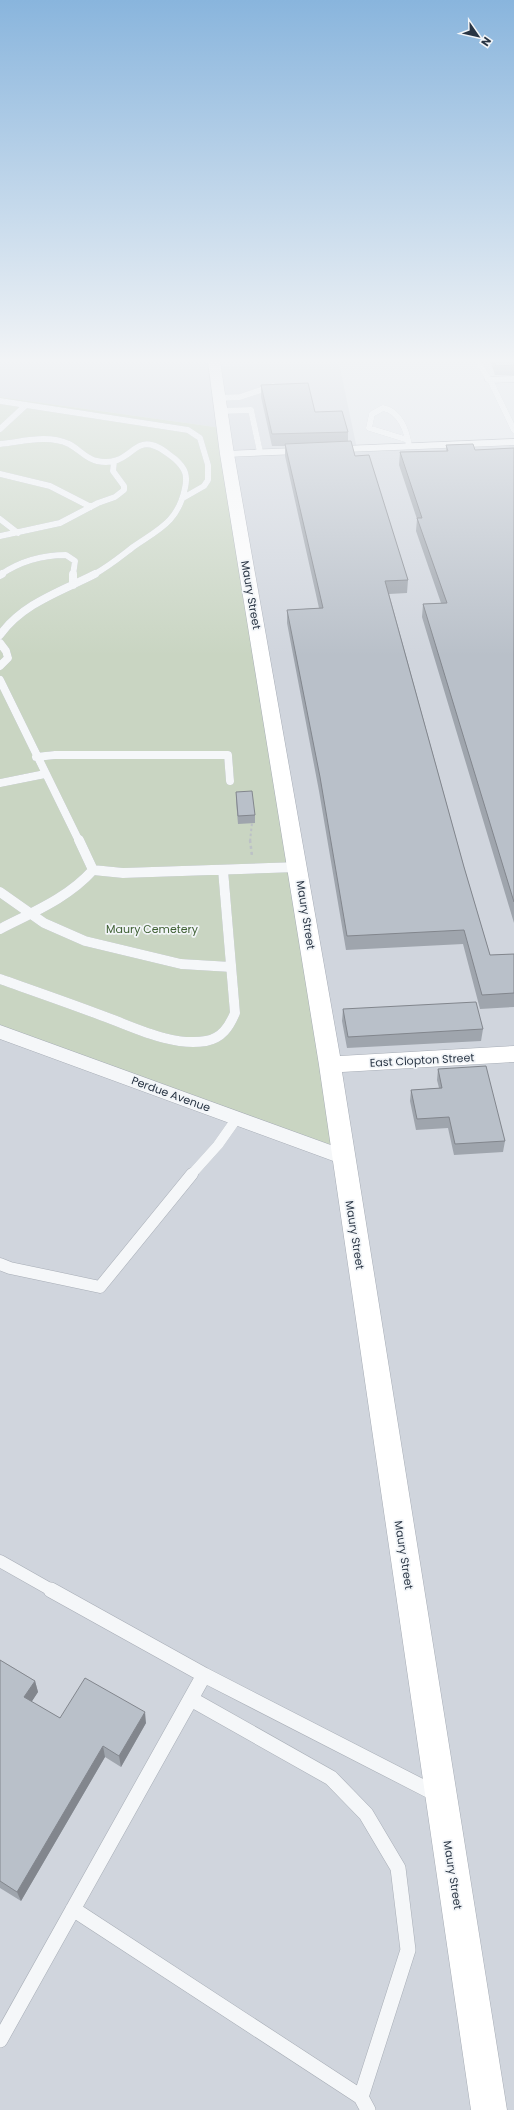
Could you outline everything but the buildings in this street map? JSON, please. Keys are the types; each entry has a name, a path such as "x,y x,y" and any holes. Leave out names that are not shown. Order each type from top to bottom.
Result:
{"street":[{"name":"Maury Street","path":"228,459 298,867 330,1065 489,2110"},
{"name":"Perdue Avenue","path":"0,1032 343,1156"},
{"name":"East Clopton Street","path":"330,1065 514,1054"}],"lane":[{"path":"90,459 92,461 114,462 119,459"},
{"path":"0,635 7,624 24,610 103,570 163,529 177,514 183,498 187,479 186,470 173,459"},
{"path":"183,498 204,486 209,475 206,459"},
{"path":"0,536 60,522 115,497 124,490 124,486 113,471 114,462"},
{"path":"0,474 19,477 50,486 91,507"},
{"path":"0,519 18,533"},
{"path":"0,575 8,569 45,557 66,555 73,558 75,561 76,566 72,578 73,585"},
{"path":"0,643 6,651 8,658 0,666"},
{"path":"0,680 92,870"},
{"path":"36,757 55,755 228,755 230,781"},
{"path":"0,783 45,774"},
{"path":"92,870 122,873 298,867"},
{"path":"0,929 70,892 84,881 92,870"},
{"path":"0,979 164,1037 184,1042 200,1043 213,1039 231,1024 235,1013 223,870"},
{"path":"0,892 44,924 85,941 181,964 209,967 231,967"},
{"path":"0,1264 10,1268 100,1287 177,1190 218,1145 237,1118"},
{"path":"0,1561 204,1676 441,1797"},
{"path":"0,2040 204,1676"},
{"path":"73,1909 365,2104 408,1950 398,1868 366,1814 331,1778 191,1699"}],"path":[{"path":"252,823 249,836 253,863"}],"shaded area":[{"path":"210,459 514,459 514,2110 0,2110 0,1035"}],"green space":[{"name":"Maury Cemetery","path":"0,459 227,459 345,1164 0,1035"}]}
